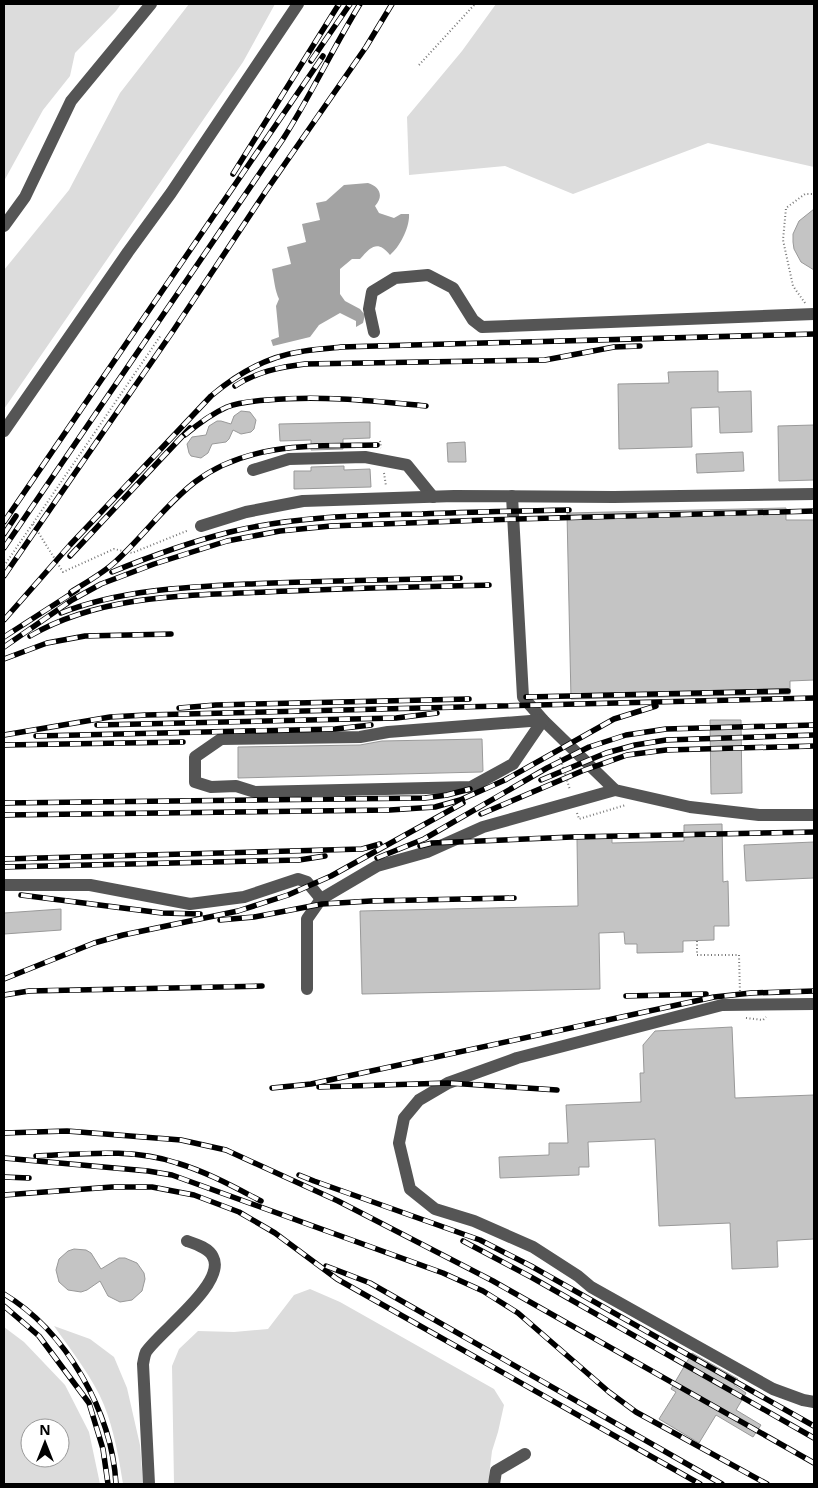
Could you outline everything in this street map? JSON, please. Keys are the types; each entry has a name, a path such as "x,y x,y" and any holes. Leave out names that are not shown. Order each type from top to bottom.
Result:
{"lane":[{"path":"4,226 25,198 71,101 151,4"},
{"path":"4,431 171,193 298,4"},
{"path":"374,332 369,309 372,292 395,278 428,275 453,288 473,320 482,327 814,314"},
{"path":"252,470 289,459 365,456 407,465 433,496"},
{"path":"201,526 246,512 303,501 433,496 614,497 814,494"},
{"path":"512,496 523,697 543,720 614,790"},
{"path":"543,720 513,764 472,787 255,792 236,786 211,787 195,782 195,756 221,739 360,736 388,732 543,720"},
{"path":"307,989 306,919 321,899 377,866 427,852 483,827 614,790 690,807 760,815 814,815"},
{"path":"4,886 90,885 190,904 244,897 298,879 306,882 321,899"},
{"path":"814,1004 722,1005 517,1058 448,1083 419,1100 404,1118 399,1143 410,1189 435,1209 474,1221 533,1247 578,1276 591,1287 764,1384 803,1400 814,1402"},
{"path":"149,1484 143,1364 145,1354 163,1332 192,1306 205,1291 215,1269 215,1259 210,1253 187,1241"},
{"path":"494,1484 496,1470 524,1454"}],"path":[{"path":"419,66 475,4"},
{"path":"814,194 805,194 786,208 783,240 793,286 814,314"},
{"path":"4,566 161,335"},
{"path":"33,524 63,572 114,549 132,553 201,526"},
{"path":"697,940 697,955 739,955 741,1005 746,1019 763,1020 769,1015"}],"shaded area":[{"path":"4,4 121,4 75,53 70,76 43,110 4,181"},
{"path":"189,4 275,4 243,62 4,409 4,270 69,190 120,93"},
{"path":"496,4 814,4 814,167 708,143 573,194 505,166 409,175 407,117 462,51"},
{"path":"368,183 378,189 380,195 375,206 379,213 394,218 401,214 409,214 409,219 404,236 390,255 377,246 367,251 360,259 352,259 340,269 340,294 345,301 360,309 365,315 363,323 356,327 356,321 340,313 319,325 310,337 273,346 271,340 279,337 276,306 279,299 272,269 291,264 287,247 306,242 302,224 320,220 316,203 326,201 344,185"},
{"path":"310,1289 340,1302 494,1389 504,1405 492,1451 488,1484 174,1484 172,1366 179,1349 198,1331 234,1332 268,1329 294,1295"},
{"path":"54,1326 90,1339 114,1357 127,1388 140,1445 143,1484 123,1484 118,1454 104,1405 88,1374"},
{"path":"4,1327 24,1342 65,1385 89,1432 100,1484 4,1484"}],"building":[{"path":"814,209 814,270 801,262 794,249 793,234 799,221"},
{"path":"718,371 718,392 751,391 752,432 720,433 719,407 691,408 692,447 619,449 618,384 669,383 668,372"},
{"path":"241,411 250,412 256,420 254,429 251,432 241,434 233,430 226,442 212,444 208,453 201,458 191,456 187,444 192,437 206,435 209,426 217,421 231,424 234,416"},
{"path":"370,422 370,438 343,439 343,449 311,450 311,440 280,441 279,424"},
{"path":"814,425 814,480 779,481 778,426"},
{"path":"465,442 466,462 448,462 447,443"},
{"path":"743,452 744,471 697,473 696,454"},
{"path":"344,466 344,470 370,469 371,487 294,489 294,471 311,471 311,467"},
{"path":"786,508 786,520 814,520 814,680 790,681 790,694 571,699 567,513"},
{"path":"710,720 741,720 742,793 711,794"},
{"path":"482,739 483,771 481,772 238,778 238,747 360,745 382,741"},
{"path":"722,824 723,882 728,881 729,926 714,926 714,940 683,941 683,952 637,953 637,944 625,944 624,932 599,933 600,989 362,994 360,911 578,906 577,839 612,838 612,843 684,841 684,825"},
{"path":"814,842 814,878 746,881 744,845"},
{"path":"61,909 61,930 4,934 4,913"},
{"path":"732,1027 735,1098 814,1095 814,1239 777,1241 778,1267 732,1269 730,1223 659,1226 655,1139 588,1142 589,1167 579,1167 579,1175 500,1178 499,1157 549,1155 549,1143 568,1143 566,1105 641,1102 640,1073 644,1073 643,1045 655,1031"},
{"path":"74,1249 86,1250 91,1253 101,1269 119,1258 125,1258 137,1263 144,1273 145,1279 142,1291 132,1300 120,1302 108,1296 100,1281 81,1292 68,1290 59,1282 56,1270 59,1259 68,1251"},
{"path":"692,1353 738,1379 734,1385 746,1393 736,1410 761,1425 753,1437 716,1415 699,1443 659,1419 676,1392 671,1389"}],"railway":[{"path":"233,174 339,4"},
{"path":"311,61 350,4"},
{"path":"4,548 283,139 360,4"},
{"path":"4,576 366,47 392,4"},
{"path":"4,522 323,56"},
{"path":"4,620 70,545 211,396 241,374 275,358 304,351 341,347 814,334"},
{"path":"235,386 251,377 268,371 305,364 545,360 614,347 640,346"},
{"path":"185,435 205,419 221,410 253,401 328,398 426,406"},
{"path":"70,556 190,428"},
{"path":"71,592 110,566 184,491 215,469 237,459 282,449 377,445"},
{"path":"112,572 200,540 277,523 349,516 569,510"},
{"path":"4,647 72,600 101,584 154,564 227,541 280,531 331,526 485,520 814,511"},
{"path":"4,534 16,516"},
{"path":"61,613 106,599 177,588 275,583 460,578"},
{"path":"30,636 57,622 85,612 115,605 176,596 489,585"},
{"path":"4,637 77,590"},
{"path":"4,659 47,643 85,636 171,634"},
{"path":"526,697 788,691"},
{"path":"4,735 110,717 146,715 814,698"},
{"path":"179,708 216,705 469,699"},
{"path":"4,815 390,810 435,807 460,800 505,780 614,719 656,706"},
{"path":"97,725 396,718 437,713"},
{"path":"36,736 335,729 371,725"},
{"path":"377,858 424,839 547,768 589,747 626,735 666,729 814,725"},
{"path":"541,780 606,753 635,745 666,740 814,735"},
{"path":"4,745 183,742"},
{"path":"481,814 582,771 627,755 666,750 814,746"},
{"path":"4,803 425,798 470,789"},
{"path":"4,979 94,943 123,935 238,911 288,895 331,876 463,803"},
{"path":"420,846 432,843 572,837 814,832"},
{"path":"4,859 362,849 380,844"},
{"path":"4,867 299,860 325,856"},
{"path":"21,895 162,913 200,914"},
{"path":"220,920 254,917 322,904 514,898"},
{"path":"4,995 29,991 262,986"},
{"path":"272,1088 311,1084 714,997 751,993 814,991"},
{"path":"626,996 706,994"},
{"path":"319,1087 448,1083 557,1090"},
{"path":"4,1133 67,1131 181,1140 226,1150 338,1201 493,1281 814,1463"},
{"path":"36,1156 107,1153 160,1158 199,1171 261,1201"},
{"path":"4,1158 148,1171 172,1175 443,1273 483,1291 518,1313 609,1392 636,1412 767,1484"},
{"path":"299,1175 480,1240 531,1266 814,1426"},
{"path":"4,1177 29,1178"},
{"path":"4,1195 112,1187 152,1187 194,1195 239,1212 275,1233 337,1279 700,1484"},
{"path":"463,1241 531,1277 814,1438"},
{"path":"326,1266 370,1283 722,1484"},
{"path":"4,1294 47,1329 66,1351 82,1376 106,1429 113,1457 116,1484"},
{"path":"4,1306 39,1336 89,1403 103,1449 108,1484"}]}
